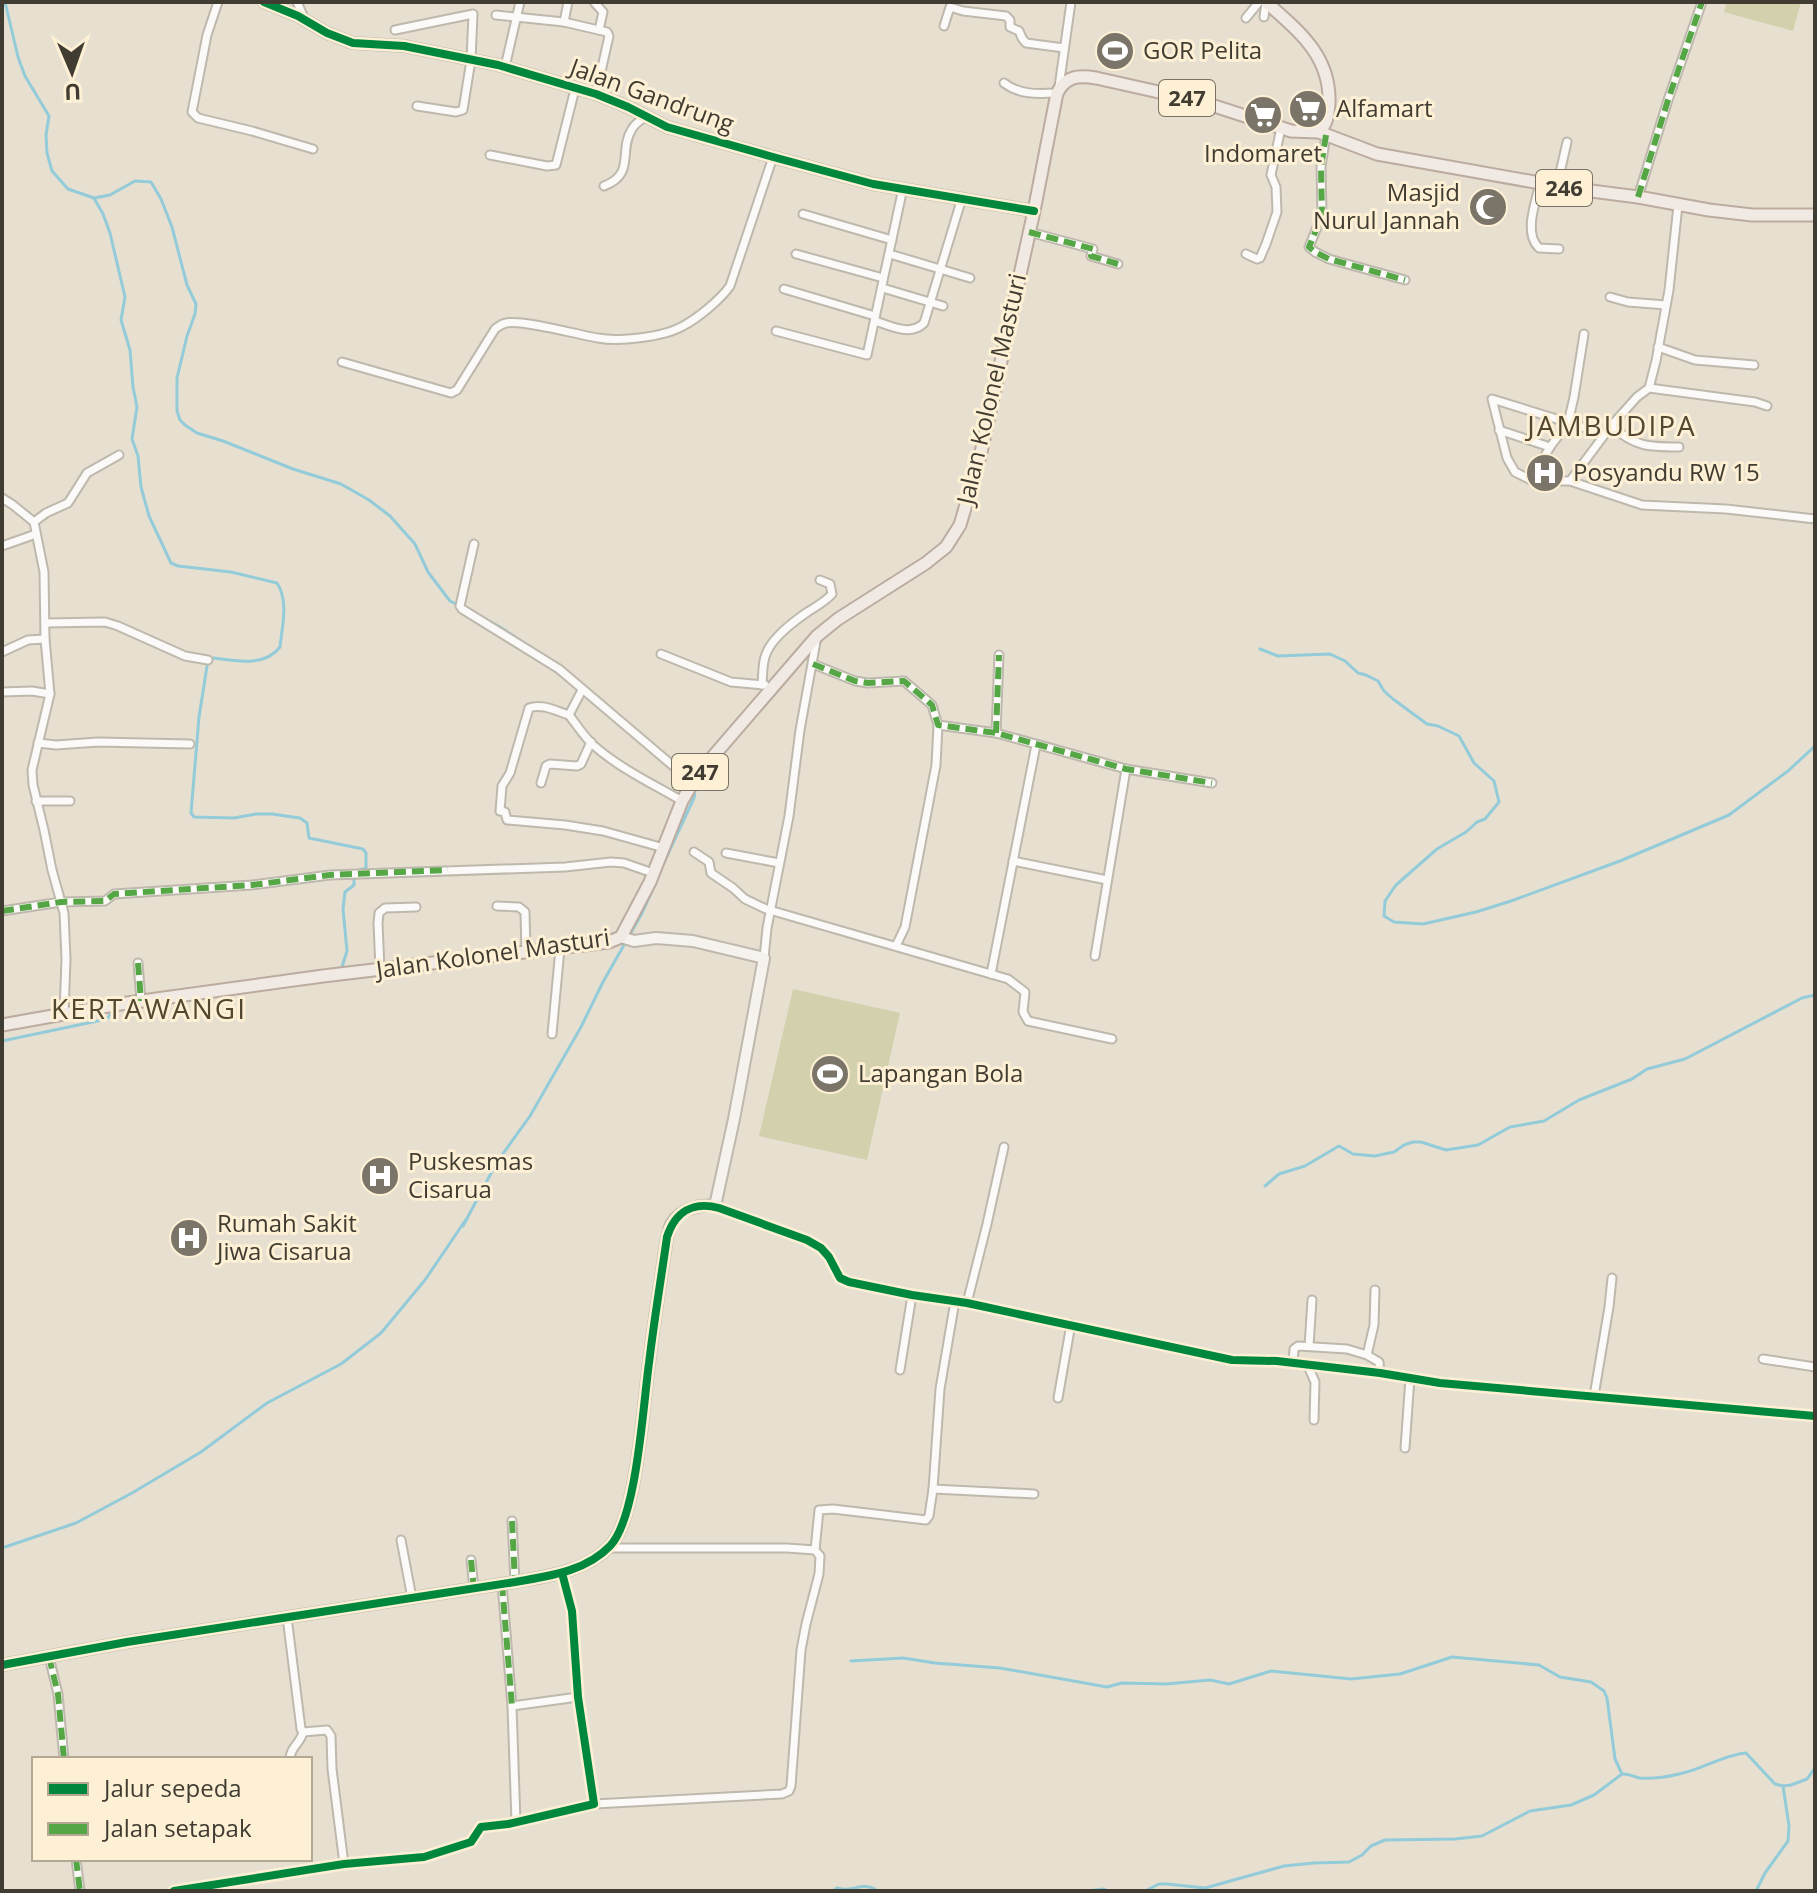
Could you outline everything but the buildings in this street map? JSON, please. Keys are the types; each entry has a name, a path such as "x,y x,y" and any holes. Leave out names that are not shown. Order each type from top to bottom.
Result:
{"main road":[{"path":"1266,2 1303,35 1323,68 1328,84 1328,110 1322,133"},
{"name":"247","path":"1058,91 1069,78 1096,78 1199,101 1291,131 1322,133"},
{"name":"Jalan Kolonel Masturi","path":"2,1025 141,1001 560,949 625,938 692,782 768,686 838,619 946,547 960,525 980,457 1058,91"},
{"name":"246","path":"1322,133 1377,154 1557,186 1752,215 1815,215"}],"street":[{"path":"218,2 204,48 193,115 313,149"},
{"name":"Jalan Gandrung","path":"264,2 353,43 404,46 505,67 596,94 667,127 773,157 873,184 1034,211"},
{"path":"297,2 305,21"},
{"path":"505,67 520,2"},
{"path":"564,22 568,2"},
{"path":"594,2 603,12 599,30"},
{"path":"984,13 985,2"},
{"path":"1004,83 1023,93 1058,91 1071,2"},
{"path":"1246,18 1259,2"},
{"path":"1264,17 1266,2"},
{"path":"1638,197 1702,2"},
{"path":"944,26 950,7 1008,17 1010,27 1019,31 1026,43 1064,48"},
{"path":"395,30 473,14 471,60 463,110 456,112 417,106"},
{"path":"496,15 564,22 607,32 609,36 596,94"},
{"path":"490,155 556,165 575,89"},
{"path":"604,186 619,178 629,134 647,116"},
{"path":"1246,254 1260,258 1275,221 1276,193 1271,175 1281,128"},
{"path":"1322,133 1322,215 1309,247 1329,259 1405,280"},
{"path":"1557,186 1567,142"},
{"path":"342,362 451,393 457,390 495,329 502,323 518,323 602,339 659,334 682,327 730,286 773,157"},
{"path":"1540,183 1530,231 1532,240 1539,248 1559,249"},
{"path":"776,331 867,355 903,188"},
{"path":"784,289 903,329 915,329 924,323 962,198"},
{"path":"1570,481 1611,426 1649,388 1666,305 1678,205"},
{"path":"803,214 892,240"},
{"path":"1029,232 1093,249 1091,256 1118,264"},
{"path":"796,254 883,278"},
{"path":"893,255 970,278"},
{"path":"886,289 943,306"},
{"path":"1610,297 1628,302 1666,305"},
{"path":"1531,480 1568,423 1584,334"},
{"path":"1658,347 1684,358 1754,365"},
{"path":"1649,388 1767,406"},
{"path":"1605,434 1493,398 1510,466 1531,480 1570,481 1642,505 1726,509 1815,519"},
{"path":"1611,426 1634,443 1679,447"},
{"path":"1499,430 1550,447"},
{"path":"34,522 68,503 87,473 119,455"},
{"path":"2,498 34,522 44,572 50,694 32,770 56,891 64,913 64,1014"},
{"path":"2,546 36,534"},
{"path":"474,544 461,608 551,663 692,782"},
{"path":"661,654 731,682 768,686 763,665 771,644 802,615 832,594 830,584 820,580"},
{"path":"46,623 105,622 185,656 208,660"},
{"path":"715,1206 764,958 817,636"},
{"path":"2,652 28,640 45,639"},
{"path":"996,733 999,655"},
{"path":"813,664 855,681 904,681 932,705 938,725 936,765 905,927 896,946"},
{"path":"569,715 582,690"},
{"path":"2,692 50,694"},
{"path":"664,848 603,831 505,819 505,812 500,811 502,786 510,773 529,708 543,707 569,715 591,742 628,772 682,801"},
{"path":"938,725 996,733 1126,769 1212,783"},
{"path":"541,783 546,766 550,764 581,764 591,742"},
{"path":"38,743 190,744"},
{"path":"991,974 1036,745"},
{"path":"1095,956 1126,769"},
{"path":"36,801 70,801"},
{"path":"694,852 709,862 711,873 745,899 771,910 1008,979 1025,992 1023,1012 1028,1021 1112,1039"},
{"path":"726,853 779,863"},
{"path":"1013,861 1107,880"},
{"path":"2,911 61,902 102,901 114,894 252,885 330,875 565,867 611,862 653,873"},
{"path":"497,906 519,907 525,912 526,952"},
{"path":"380,969 379,913 385,908 416,907"},
{"path":"625,938 634,941 649,938 693,941 764,958"},
{"path":"552,1034 560,949"},
{"path":"138,963 141,1001"},
{"path":"967,1303 1004,1147"},
{"path":"2,1665 127,1642 474,1589 562,1573 583,1566 609,1548 625,1518 639,1452 667,1237 672,1223 681,1214 705,1205 807,1240 821,1248 844,1280 1071,1324 1232,1360 1293,1363 1440,1383 1815,1416"},
{"path":"1594,1396 1612,1278"},
{"path":"1367,1355 1374,1325 1375,1290"},
{"path":"900,1370 912,1295"},
{"path":"1309,1346 1312,1300"},
{"path":"174,1891 299,1870 424,1857 471,1842 481,1827 594,1804 782,1794 789,1791 801,1650 819,1574 820,1556 815,1550 818,1512 821,1509 864,1512 926,1520 929,1516 940,1389 955,1301"},
{"path":"1058,1398 1071,1324"},
{"path":"1293,1363 1295,1347 1347,1349 1379,1362 1380,1373"},
{"path":"1763,1359 1815,1367"},
{"path":"1308,1366 1315,1382 1314,1420"},
{"path":"1405,1448 1410,1378"},
{"path":"933,1489 1034,1494"},
{"path":"512,1521 515,1582"},
{"path":"401,1540 412,1598"},
{"path":"609,1548 815,1550"},
{"path":"471,1560 474,1589"},
{"path":"562,1573 572,1611 578,1697 594,1804"},
{"path":"502,1584 512,1706 516,1822"},
{"path":"287,1617 303,1732 290,1757"},
{"path":"49,1657 58,1694 64,1757"},
{"path":"512,1706 578,1697"},
{"path":"303,1732 327,1730 331,1736 344,1864"},
{"path":"76,1861 80,1891"},
{"path":"298,1861 299,1870"}],"shaded area":[{"path":"1727,2 1801,2 1793,31 1724,12"},
{"name":"Lapangan Bola","path":"793,989 900,1013 867,1160 759,1136"}],"waterway":[{"path":"3,2 25,76 49,116 46,135 52,171 68,189 94,198 110,233 125,297 121,320 130,350 137,407 132,439 149,516 171,563 277,583 283,598 280,647 274,653 250,661 208,660 199,717 191,813 194,817 234,818 272,814 300,818 307,823 309,838 363,849 366,868 357,871"},
{"path":"94,198 110,195 135,181 151,182 172,227 187,285 196,304 177,378 180,420 197,433 341,484 369,500 390,516 415,544 428,572 450,601 460,606"},
{"path":"478,615 552,661"},
{"path":"1260,649 1278,656 1330,654 1345,661 1358,673 1378,681 1393,699 1427,724 1459,736 1474,763 1494,781 1499,802 1485,819 1437,849 1396,885 1385,901 1384,916 1394,922 1423,924 1476,912 1620,861 1729,815 1788,771 1815,746"},
{"path":"659,873 694,798 696,784"},
{"path":"341,970 347,951 343,909 345,892 354,885 354,876"},
{"path":"2,1548 76,1523 132,1493 201,1452 267,1403 341,1364 381,1333 425,1280 467,1218 463,1226 497,1162 530,1116 581,1027 652,891"},
{"path":"1265,1186 1279,1174 1305,1166 1339,1146 1353,1154 1375,1156 1394,1152 1413,1142 1446,1150 1478,1145 1510,1127 1544,1121 1579,1100 1632,1079 1647,1069 1685,1059 1802,998 1815,995"},
{"path":"2,1041 107,1019 114,1009"},
{"path":"851,1661 903,1658 1000,1668 1107,1687 1122,1683 1166,1684 1210,1680 1229,1684 1271,1671 1351,1679 1400,1674 1452,1657 1539,1665 1560,1677 1591,1682 1604,1691 1615,1759 1622,1774"},
{"path":"1145,1891 1159,1884 1205,1888 1284,1866 1349,1862 1385,1840 1482,1836 1530,1811 1571,1805 1594,1795 1622,1774 1638,1778 1670,1776 1746,1753 1775,1784 1783,1786 1807,1779 1815,1768"},
{"path":"1756,1891 1788,1841 1783,1786"},
{"path":"833,1891 837,1888 865,1887 875,1891"},
{"path":"1087,1891 1108,1891"}],"marked path":[{"path":"1638,197 1702,2"},
{"path":"1326,135 1321,167 1322,215 1309,247 1329,259 1405,280"},
{"path":"1029,232 1093,249 1091,256 1118,264"},
{"path":"996,733 999,655"},
{"path":"813,664 855,681 904,681 932,705 938,725 996,733 1126,769 1212,783"},
{"path":"2,911 61,902 105,901 114,894 252,885 330,875 448,870"},
{"path":"138,963 141,1001"},
{"path":"512,1521 515,1582"},
{"path":"471,1560 474,1589"},
{"path":"502,1584 512,1706"},
{"path":"49,1657 58,1694 64,1757"},
{"path":"76,1861 80,1891"}],"cycle path":[{"path":"264,2 353,43 404,46 498,65 596,94 667,127 773,157 873,184 1034,211"},
{"path":"2,1665 127,1642 540,1578 566,1572 600,1555 619,1532 633,1487 667,1237 680,1215 701,1206 719,1208 807,1240 821,1248 840,1278 849,1282 967,1303 1232,1360 1277,1361 1440,1383 1815,1416"},
{"path":"174,1891 344,1864 424,1857 471,1842 481,1827 508,1824 594,1804 578,1697 572,1611 562,1573"}],"place":[{"name":"GOR Pelita","path":"1115,51"},
{"name":"Alfamart","path":"1308,109"},
{"name":"Indomaret","path":"1263,115"},
{"name":"Masjid Nurul Jannah","path":"1488,207"},
{"name":"Posyandu RW 15","path":"1545,473"},
{"name":"Lapangan Bola","path":"830,1074"},
{"name":"Puskesmas Cisarua","path":"380,1176"},
{"name":"Rumah Sakit Jiwa Cisarua","path":"189,1238"}],"district":[{"name":"JAMBUDIPA","path":"1612,426"},
{"name":"KERTAWANGI","path":"149,1009"}]}
